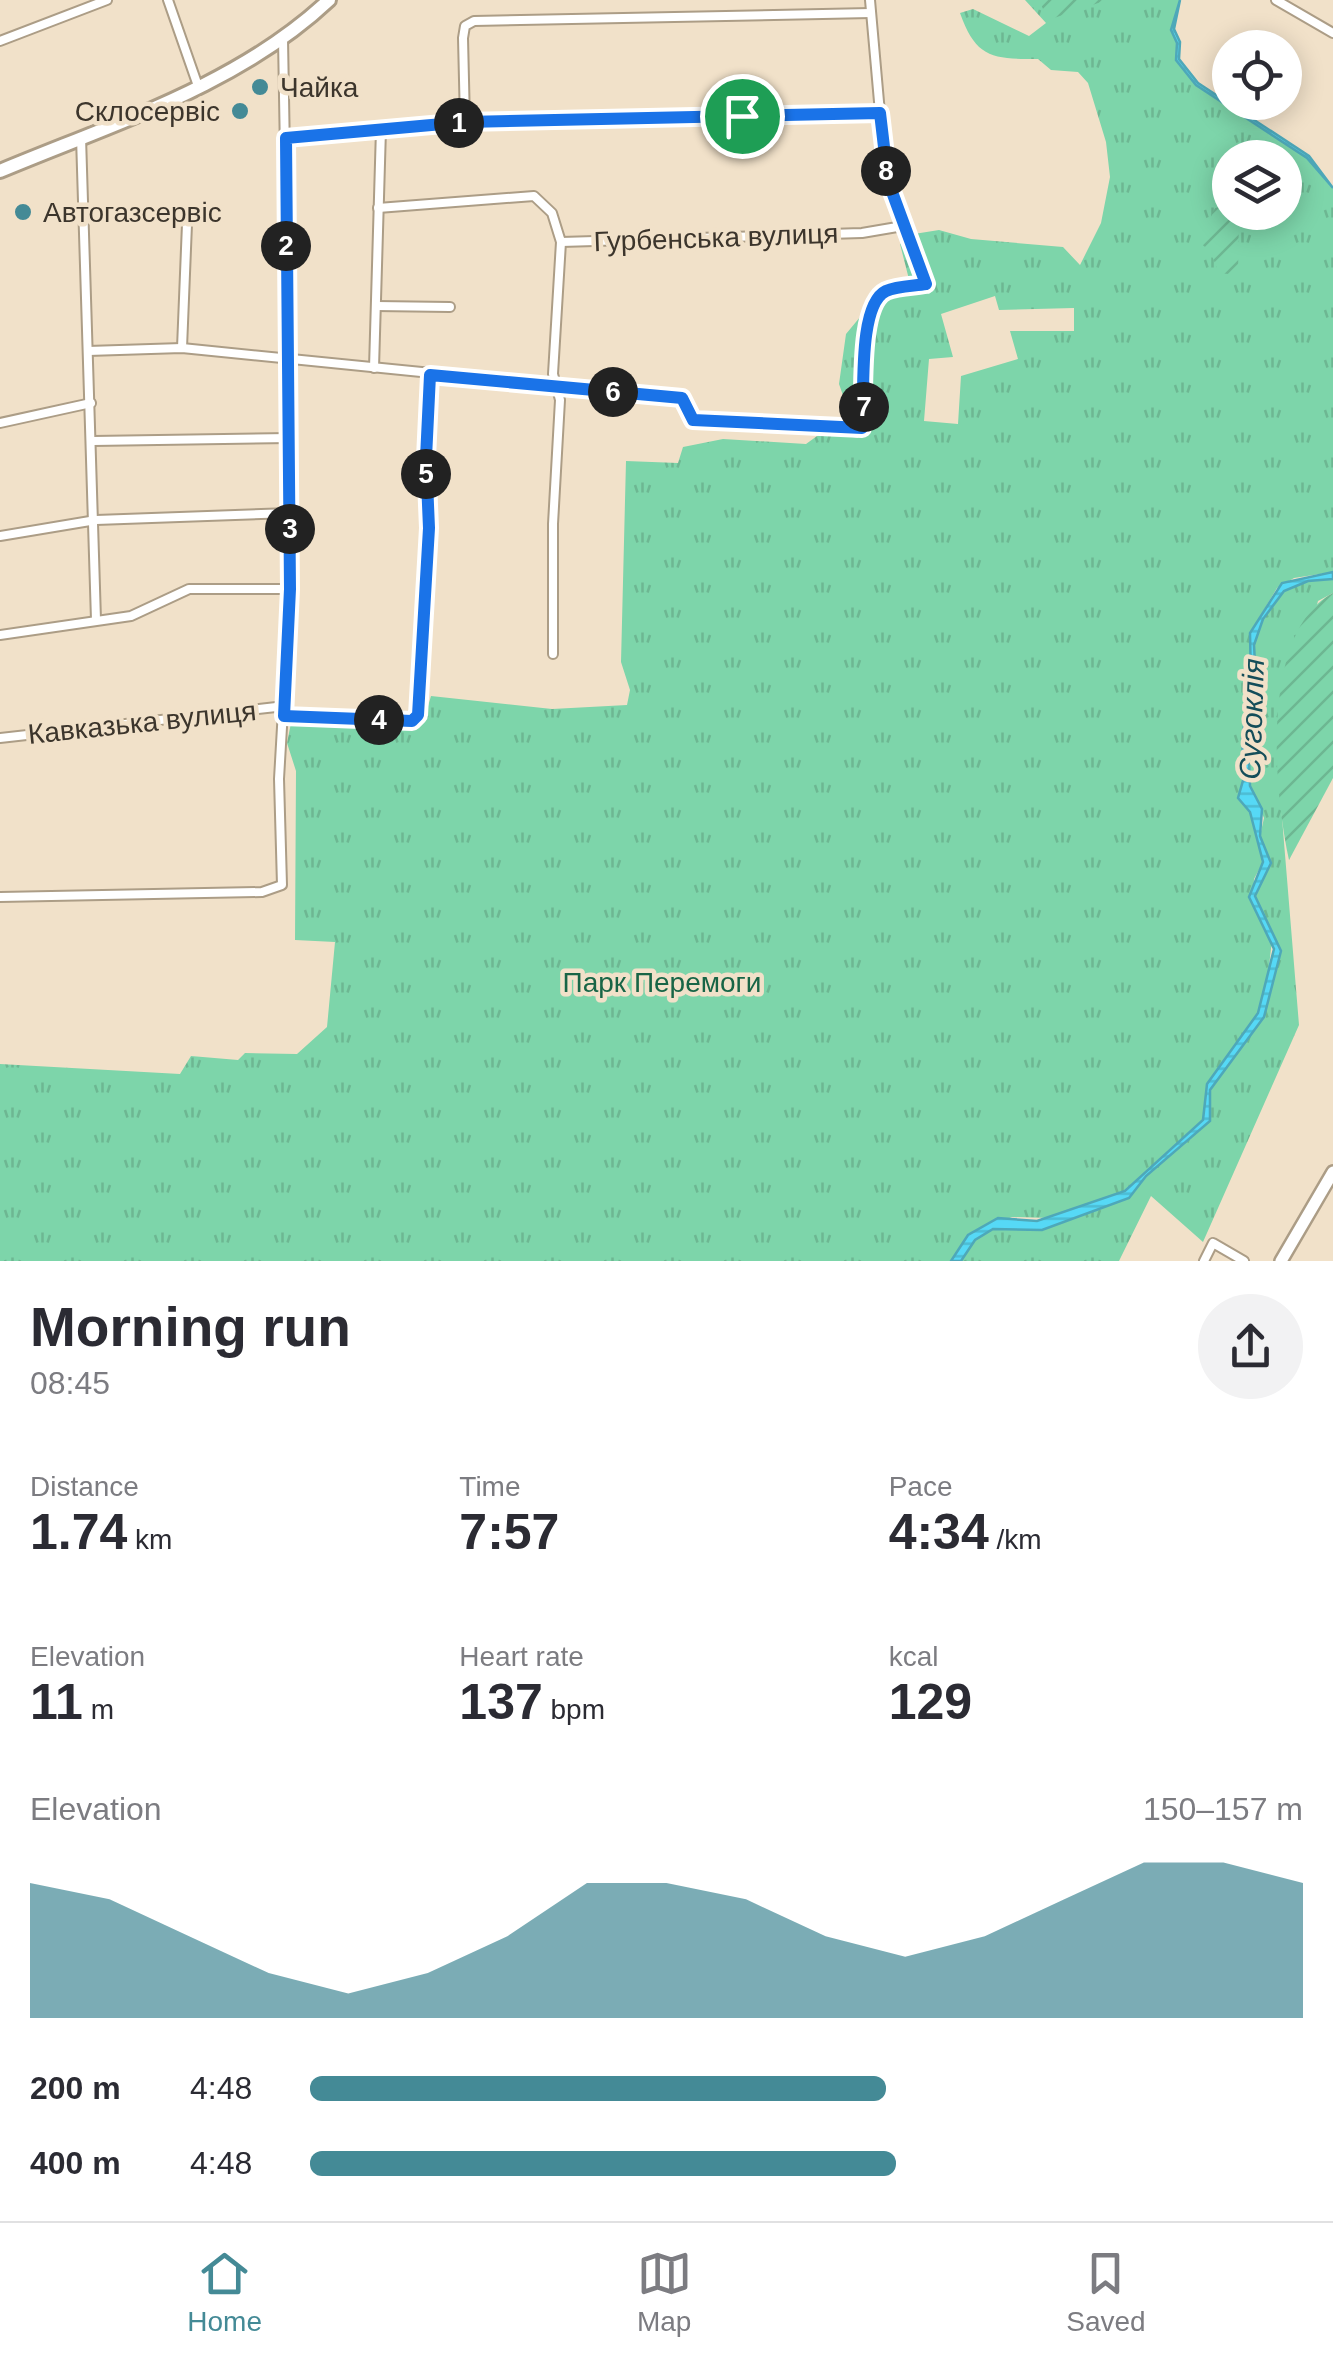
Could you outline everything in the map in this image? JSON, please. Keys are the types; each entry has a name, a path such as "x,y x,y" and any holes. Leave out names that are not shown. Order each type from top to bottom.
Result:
{"main road":[{"path":"0,171 198,86 283,39 329,0"}],"street":[{"path":"0,41 108,0"},
{"path":"168,0 198,86"},
{"path":"88,351 182,348 682,398 693,420 862,428 865,332 875,302 885,292 926,284 888,181 870,0"},
{"path":"1276,0 1333,33"},
{"path":"465,122 462,38 465,26 474,21 872,13"},
{"path":"0,897 280,889 285,876 279,779 290,589 290,438 283,39"},
{"path":"286,138 465,122 880,113"},
{"path":"374,368 381,129"},
{"path":"81,137 96,520 97,558 92,574 96,620"},
{"name":"Гурбенська вулиця","path":"378,208 534,196 552,214 561,242 862,233 903,226"},
{"path":"182,348 186,224"},
{"path":"553,654 553,524 560,400 555,386 561,242"},
{"path":"376,306 450,307"},
{"name":"Кавказька вулиця","path":"0,738 284,711 412,721 418,715 429,528 426,458 430,375"},
{"path":"0,422 91,402"},
{"path":"93,442 290,438"},
{"path":"0,536 96,520 290,513"},
{"path":"0,635 131,616 189,589 290,589"},
{"path":"1281,1261 1333,1172"},
{"path":"1204,1261 1213,1243 1244,1261"}],"green space":[{"name":"Парк Перемоги","path":"1025,0 1180,0 1171,30 1177,43 1176,60 1196,85 1212,96 1212,120 1249,120 1280,140 1212,140 1212,230 1302,230 1302,155 1333,188 1333,572 1294,578 1277,588 1250,633 1251,683 1242,738 1244,777 1238,799 1250,812 1263,862 1254,879 1253,905 1272,940 1258,1013 1207,1084 1203,1120 1125,1191 1050,1218 1012,1217 968,1234 951,1261 0,1261 0,1064 180,1074 191,1056 238,1060 245,1053 297,1054 327,1027 335,942 295,940 296,771 287,743 291,723 423,723 431,696 552,709 627,705 630,690 621,662 626,461 678,463 683,447 723,439 806,444 824,431 858,438 839,384 846,334 870,305 912,291 900,244 914,234 939,230 971,239 1063,247 1080,265 1101,223 1110,177 1106,142 1088,83 1078,72 1051,70 1038,59 988,53 972,39 960,13 973,9 1029,36 1046,23","holes":["995,296 999,310 1074,308 1074,331 1010,331 1018,359 961,376 958,424 924,421 929,359 953,357 941,314"]},
{"path":"1039,0 1107,0 1048,20"},
{"path":"1212,214 1212,230 1239,230 1238,275 1219,273 1210,251 1199,242"},
{"path":"1333,579 1333,593 1318,601 1279,742 1299,1025 1203,1242 1151,1196 1119,1261 961,1261 975,1240 993,1229 1042,1230 1129,1198 1146,1176 1210,1121 1210,1091 1264,1017 1281,951 1255,896 1259,880 1269,869 1260,836 1264,818 1250,786 1248,737 1256,682 1254,645 1263,619 1283,591 1308,581"},
{"path":"1333,593 1333,778 1289,860 1277,756 1283,677 1293,642 1309,613"}],"water":[{"path":"1180,0 1174,29 1180,42 1179,59 1212,96 1196,85 1176,60 1177,43 1171,30"},
{"path":"1249,120 1285,140 1280,140"},
{"path":"1302,151 1333,188 1307,158"},
{"path":"1333,572 1333,579 1308,581 1284,591 1263,619 1254,645 1256,682 1248,737 1250,786 1262,809 1260,836 1271,863 1255,896 1281,951 1264,1017 1210,1090 1210,1121 1146,1176 1129,1198 1042,1230 993,1229 975,1240 961,1261 951,1261 968,1235 998,1218 1037,1221 1125,1191 1203,1120 1207,1084 1258,1013 1274,949 1249,897 1263,862 1250,812 1238,798 1244,777 1242,738 1251,683 1250,633 1282,583"}],"place":[{"name":"Чайка","path":"260,87"},
{"name":"Склосервіс","path":"240,111"},
{"name":"Автогазсервіс","path":"23,212"}],"route":[{"path":"880,113 888,181 926,284 885,292 875,302 865,332 862,428 693,420 682,398 430,375 426,458 429,528 418,715 412,721 284,716 290,589 286,138 465,122 742,116 880,113"}],"water label":[{"name":"Сугоклія","path":"1252,719"}]}
